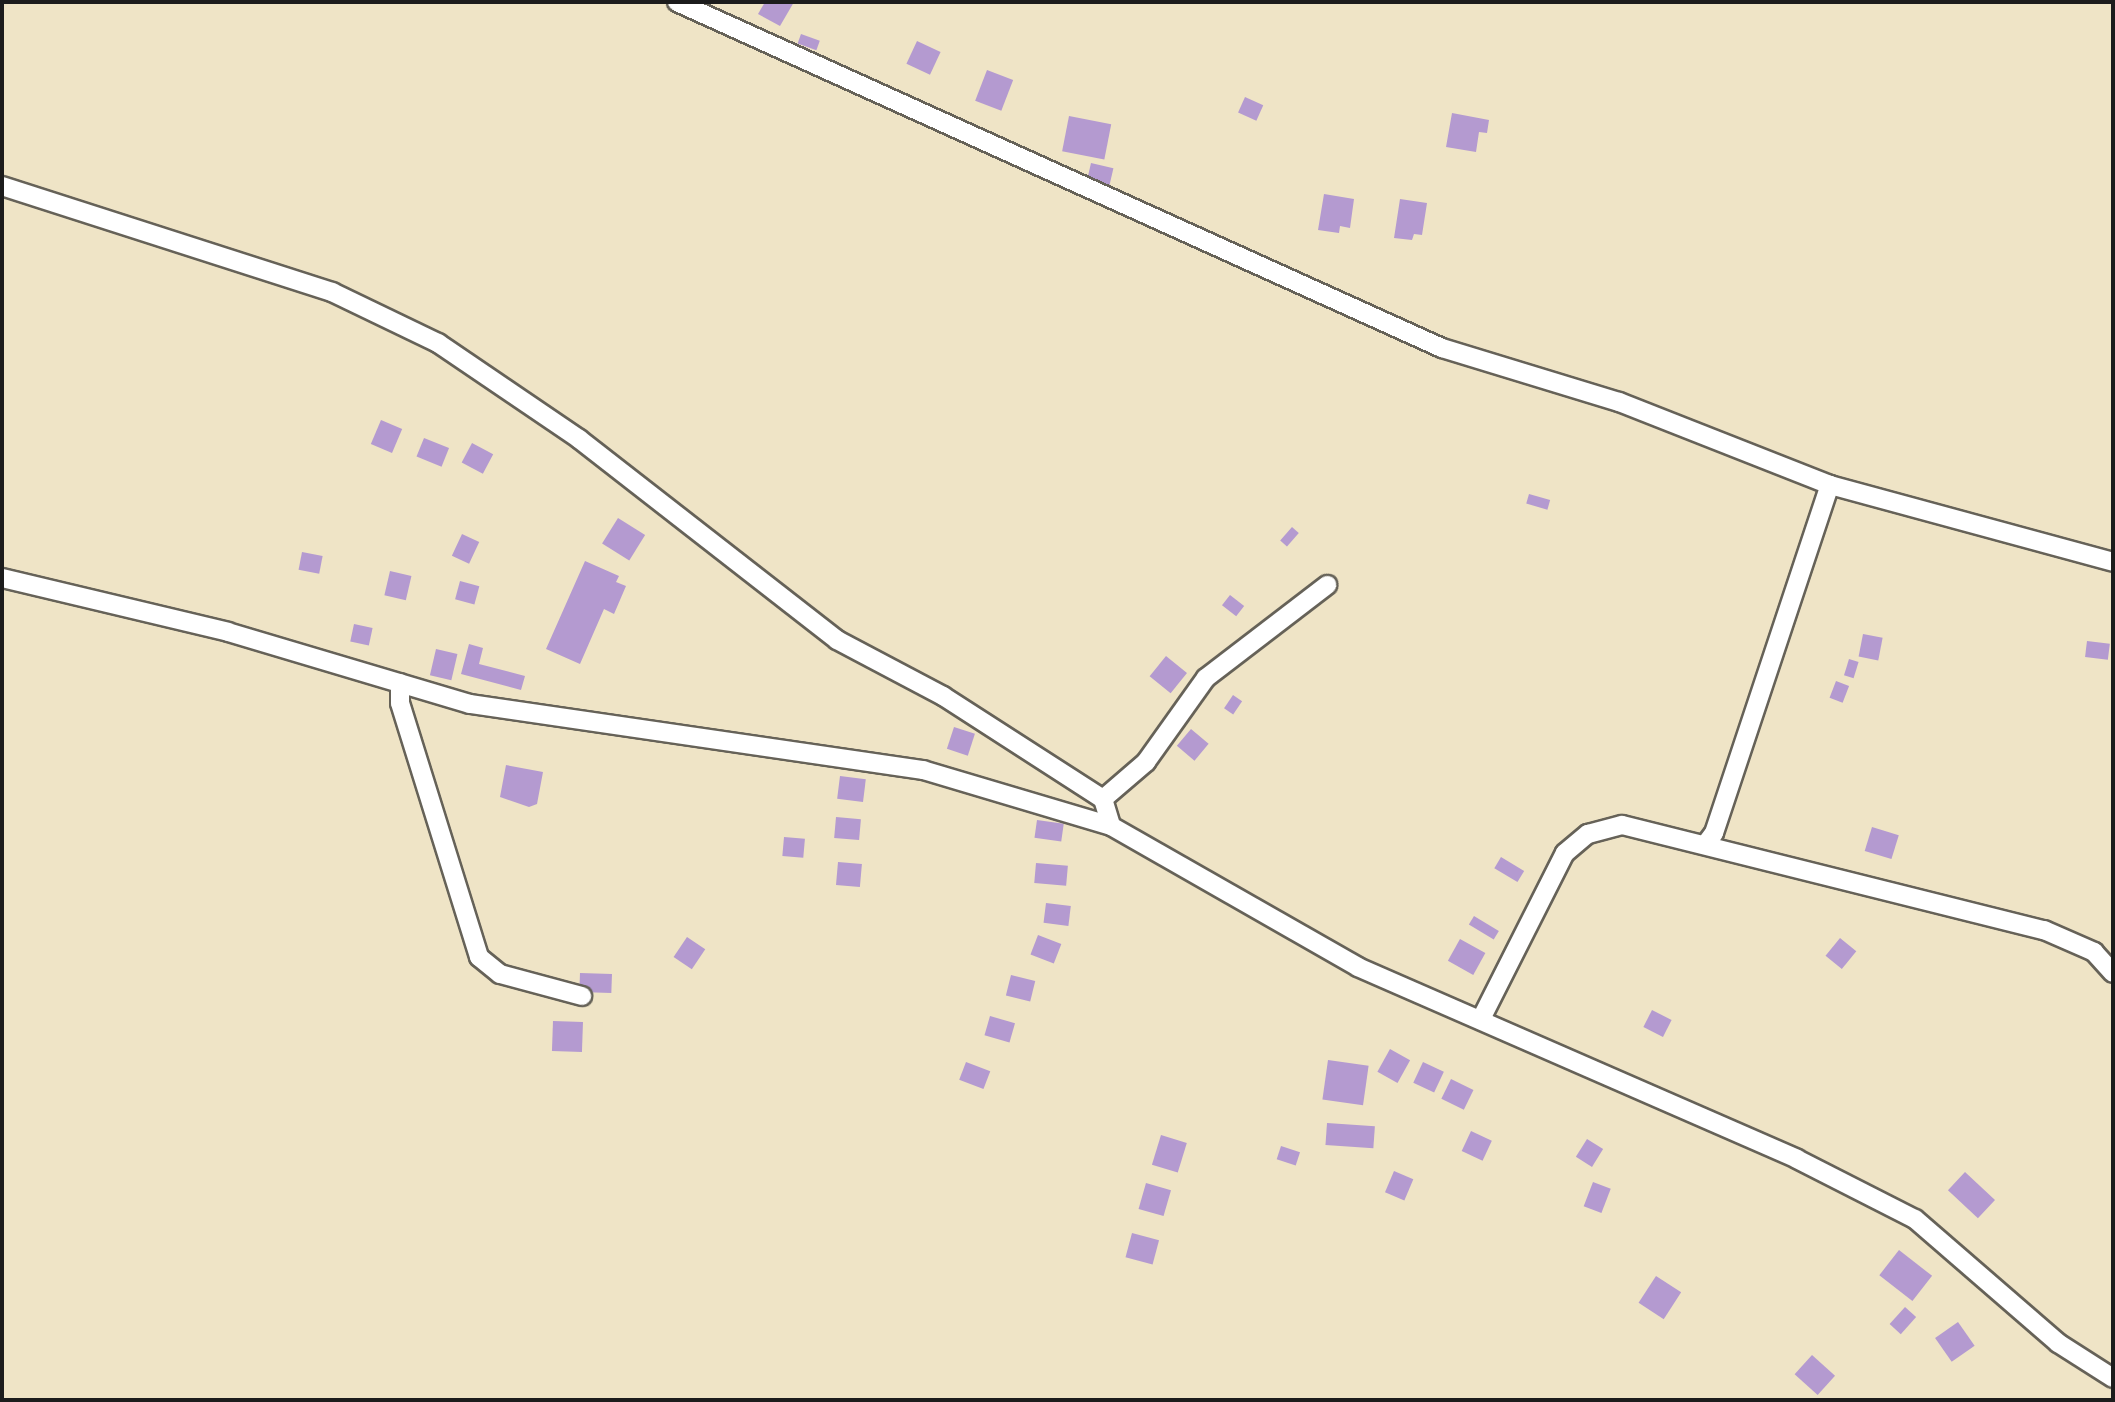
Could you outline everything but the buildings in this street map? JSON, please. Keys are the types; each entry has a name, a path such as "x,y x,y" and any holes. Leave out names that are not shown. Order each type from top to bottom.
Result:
{"street":[{"path":"677,2 1442,348 1619,402 1830,485 2056,542 2113,562"},
{"path":"2,186 332,292 438,343 579,439 837,640 943,696 1103,799 1111,826"},
{"path":"1705,845 1714,833 1830,485"},
{"path":"2,578 228,632 470,704 923,770 1111,826 1358,967 1797,1159 1915,1219 2058,1343 2113,1378"},
{"path":"1103,799 1146,762 1206,678 1327,585"},
{"path":"400,683 400,703 479,957 500,974 582,996"},
{"path":"1481,1019 1565,853 1579,839 1622,825 2044,930 2094,952 2113,973"}]}
